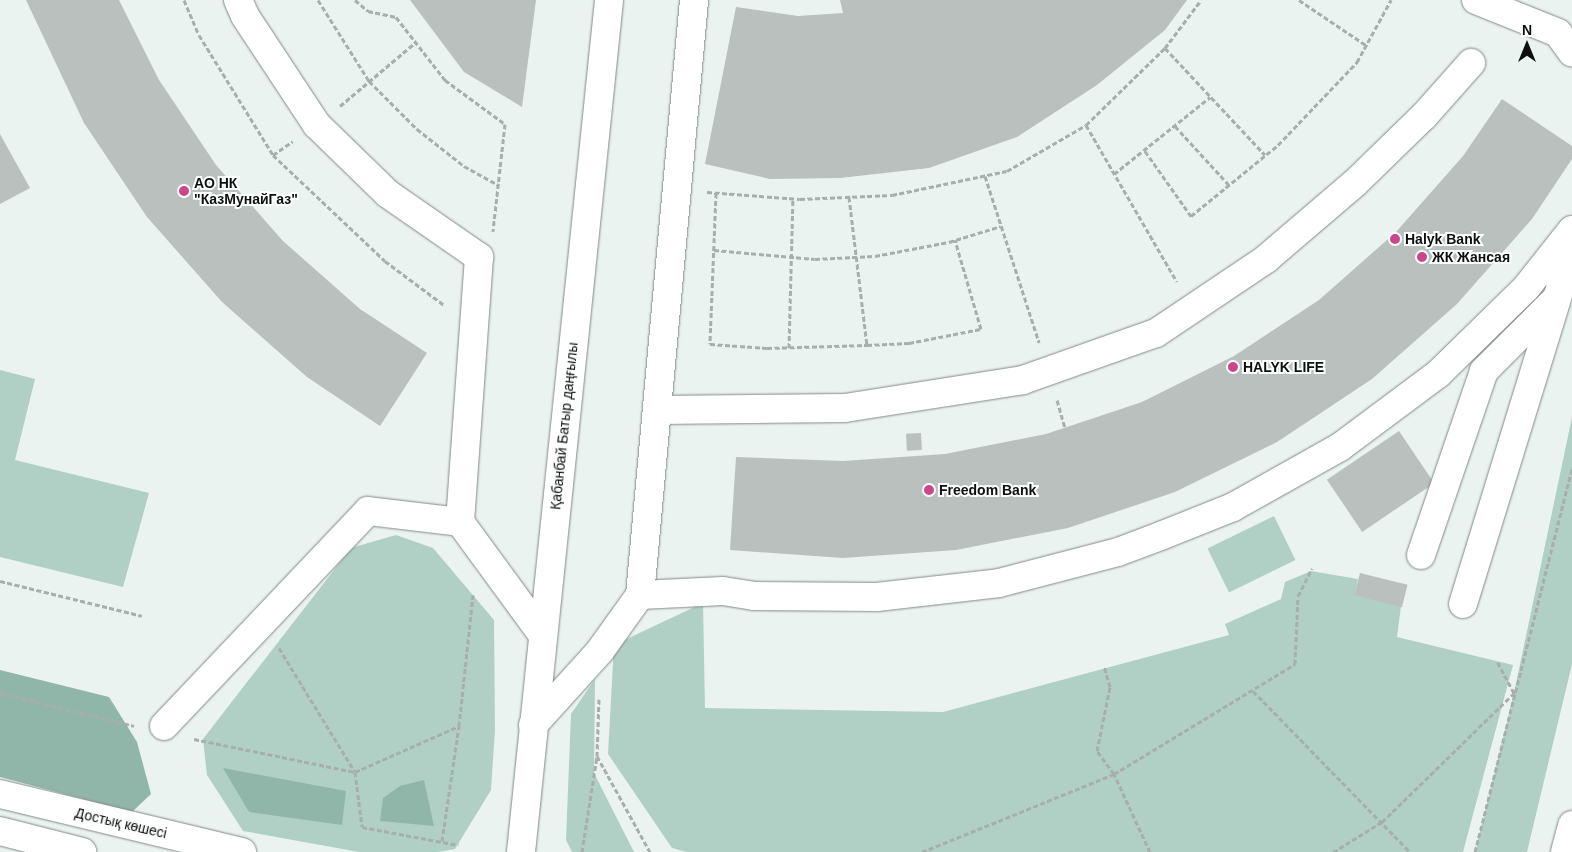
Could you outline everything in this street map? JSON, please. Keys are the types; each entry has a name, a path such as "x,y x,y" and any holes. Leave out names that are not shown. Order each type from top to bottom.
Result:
{"main road":[{"path":"238,0 245,16 317,125 388,194 480,258 460,522 542,634"},
{"name":"Қабанбай Батыр даңғылы","path":"521,852 553,527 610,0"},
{"path":"533,725 600,651 640,595 694,0"},
{"path":"1476,0 1558,34 1572,52"},
{"path":"657,410 845,408 1023,380 1156,333 1266,258 1355,183 1424,116 1471,63"},
{"path":"640,595 723,591 754,596 877,597 999,583 1118,552 1163,535 1232,507 1340,447 1424,385 1526,288 1572,230"},
{"path":"1463,604 1572,249"},
{"path":"1421,555 1484,371 1557,298"},
{"path":"163,730 368,511 460,522"},
{"name":"Достық көшесі","path":"0,794 242,852"},
{"path":"1566,852 1572,826"},
{"path":"0,832 82,852"}],"path":[{"path":"184,0 198,34 273,155 385,261 474,327"},
{"path":"318,0 369,81 417,130 464,166 498,186"},
{"path":"355,0 368,11 396,18 445,80 505,124 492,242 480,258"},
{"path":"677,189 793,199 849,197 892,194 1007,171 1086,125 1165,48 1201,0"},
{"path":"1299,0 1366,45"},
{"path":"1145,151 1191,216 1265,156 1357,62 1391,0"},
{"path":"273,155 317,125 416,42"},
{"path":"1165,48 1265,156"},
{"path":"1114,174 1210,97"},
{"path":"1086,125 1193,309"},
{"path":"1175,126 1229,186"},
{"path":"984,176 1048,371"},
{"path":"716,193 710,344 788,348 867,346 909,343 981,330 955,240"},
{"path":"849,197 867,346"},
{"path":"788,348 793,199"},
{"path":"714,250 791,257 856,256 955,240 1001,226"},
{"path":"1475,852 1572,469"},
{"path":"922,852 1114,774 1295,664 1298,596 1312,568"},
{"path":"0,581 142,616"},
{"path":"442,842 459,726 473,595"},
{"path":"263,622 355,772 362,827 458,845"},
{"path":"582,852 597,756 600,651"},
{"path":"1497,661 1514,693"},
{"path":"1104,666 1110,687 1097,751 1114,774 1150,852"},
{"path":"1253,691 1410,852"},
{"path":"0,693 355,772 459,726"},
{"path":"1333,852 1382,822 1514,693"},
{"path":"597,756 650,852"}],"green space":[{"path":"0,370 35,379 15,460 149,493 123,587 0,557"},
{"path":"1572,417 1572,664 1527,852 1475,852 1514,693"},
{"path":"1274,516 1295,560 1229,592 1207,548"},
{"path":"396,535 433,548 494,620 495,730 491,790 455,849 438,852 359,852 243,831 207,775 203,739 351,548"},
{"path":"1311,571 1358,579 1355,595 1401,606 1397,637 1513,665 1463,852 686,852 672,848 608,754 614,645 703,603 705,708 943,712 1229,635 1225,624 1281,599 1285,582"},
{"path":"0,670 109,697 137,742 151,794 132,812 0,777"},
{"path":"595,679 594,773 634,852 572,852 566,840 571,714"},
{"path":"223,768 346,791 342,825 249,812"},
{"path":"424,780 434,826 380,821 383,798 400,786"}],"building":[{"name":"АО НК \"КазМунайГаз\"","path":"26,0 119,0 159,80 216,165 283,241 360,309 427,353 380,426 307,377 222,302 147,217 84,123"},
{"path":"410,0 536,0 522,107 464,72"},
{"path":"840,0 1187,0 1165,30 1097,85 1017,137 929,168 840,178 770,179 705,164 736,7 798,16 843,13"},
{"path":"1502,99 1572,146 1572,159 1532,219 1457,304 1372,379 1277,442 1175,492 1068,528 956,550 843,558 730,550 736,457 843,461 945,454 1046,434 1142,402 1234,356 1319,300 1396,232 1463,156"},
{"path":"0,134 30,188 0,204"},
{"path":"1399,431 1434,483 1362,532 1327,480"},
{"path":"921,433 922,450 907,451 906,434"},
{"path":"1360,573 1408,585 1402,607 1354,595"}],"place":[{"name":"АО НК \"КазМунайГаз\"","path":"184,191"},
{"name":"Halyk Bank","path":"1395,239"},
{"name":"ЖК Жансая","path":"1422,257"},
{"name":"HALYK LIFE","path":"1233,367"},
{"name":"Freedom Bank","path":"929,490"}]}
